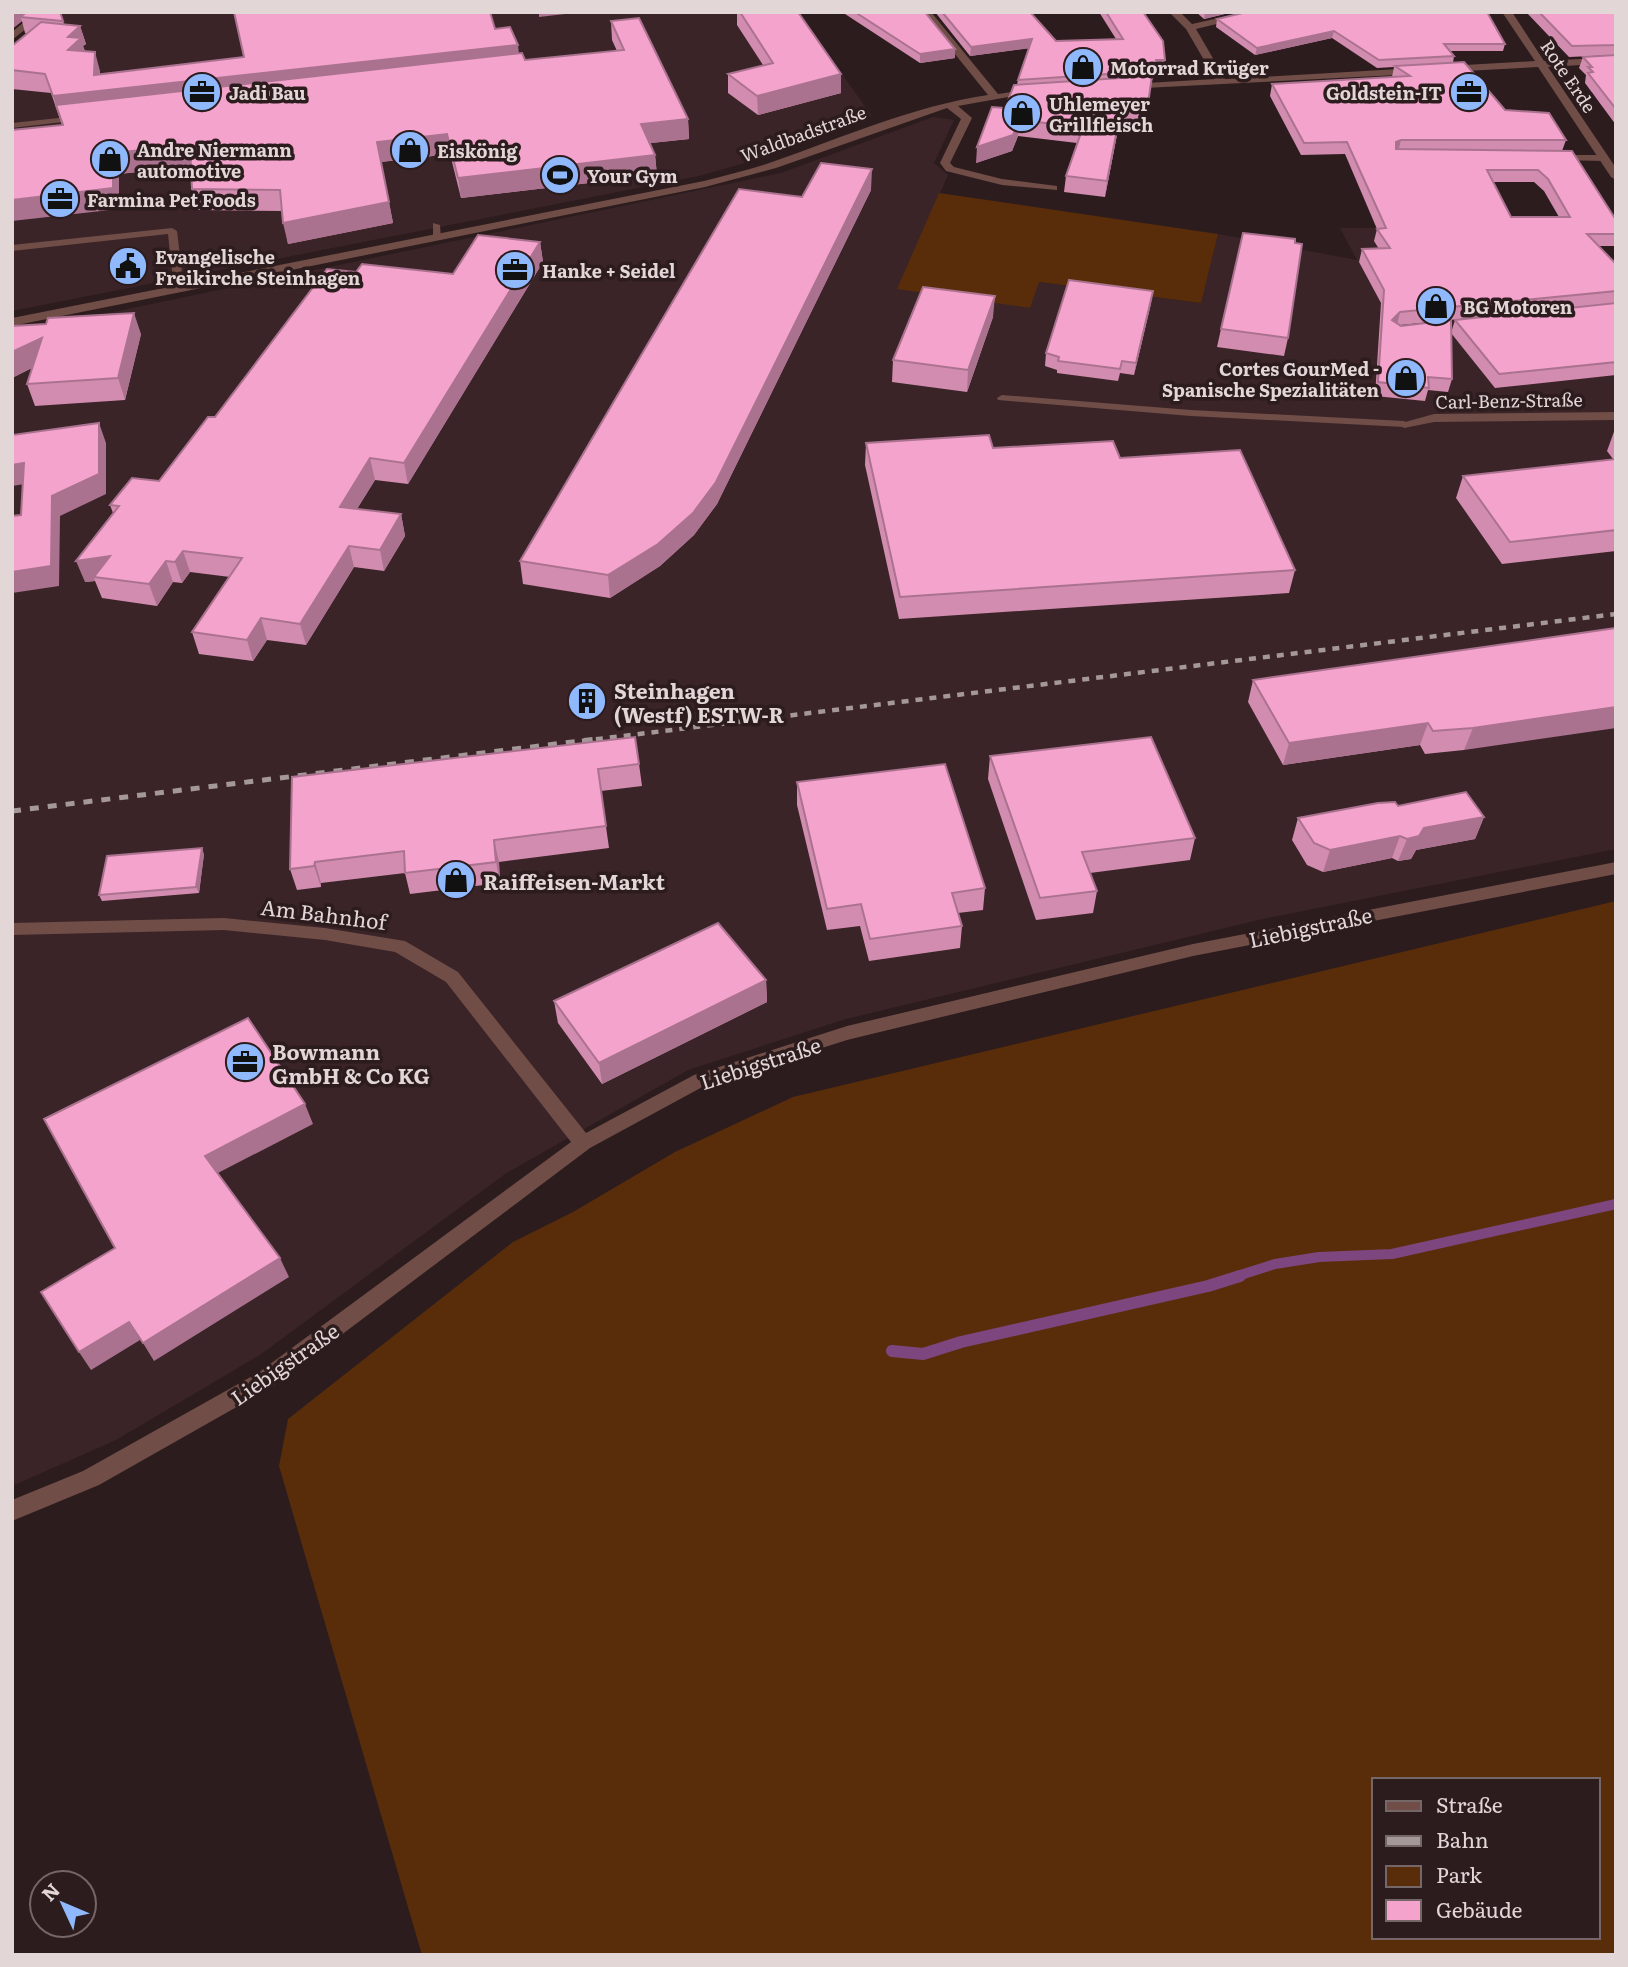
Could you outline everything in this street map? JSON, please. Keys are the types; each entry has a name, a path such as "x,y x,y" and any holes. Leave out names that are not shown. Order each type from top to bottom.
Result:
{"street":[{"path":"12,37 42,12"},
{"path":"926,12 995,97"},
{"path":"1174,12 1190,27 1222,82"},
{"path":"1190,27 1261,12"},
{"name":"Rote Erde","path":"1507,12 1616,177"},
{"path":"1442,70 1616,60"},
{"path":"1115,88 1428,71"},
{"name":"Waldbadstraße","path":"12,322 179,289 437,231 718,180 772,166 881,124 949,104 1049,91"},
{"path":"949,104 967,118 944,163 950,169 991,180 1052,188"},
{"name":"Carl-Benz-Straße","path":"1404,424 1434,418 1616,416"},
{"name":"Liebigstraße","path":"12,1511 91,1478 265,1380 583,1143 700,1080 847,1033 1193,950 1616,868"},
{"name":"Am Bahnhof","path":"12,929 225,924 325,934 399,946 452,977 583,1143"}],"lane":[{"path":"12,126 94,116"},
{"path":"1549,158 1604,158"},
{"path":"12,248 173,231 179,289"},
{"path":"1002,398 1191,413 1404,424"}],"shaded area":[{"path":"50,12 735,12 740,19 798,13 872,116 759,159 699,176 12,311 12,45"},
{"path":"933,117 954,120 934,163 948,175 898,289 1039,282 1200,303 1218,234 1357,260 1340,228 1509,227 1616,303 1616,849 1267,918 846,1019 688,1070 505,1174 260,1355 116,1440 12,1486 12,333 781,173"}],"green space":[{"path":"939,193 1218,234 1201,303 1039,282 1030,308 897,289"},
{"path":"1616,901 1616,1955 422,1955 279,1466 288,1419 513,1242 573,1212 675,1152 793,1097"}],"building":[{"path":"27,12 60,12 63,21 20,17"},
{"path":"234,12 490,12 495,29 510,27 518,45 53,96 45,74 12,70 12,46 41,22 80,26 68,37 81,38 68,50 95,52 94,75 244,57"},
{"path":"740,12 798,12 841,74 757,96 728,74 773,63"},
{"path":"855,12 925,12 955,49 920,54"},
{"path":"942,12 1030,12 1056,41 1123,39 1106,12 1143,12 1163,41 1165,60 1156,60 1154,71 1018,80 1032,39 971,47"},
{"path":"1247,12 1487,12 1505,44 1444,44 1454,56 1379,60 1334,31 1257,48 1217,19"},
{"path":"1539,12 1616,12 1616,45 1572,46"},
{"path":"639,18 688,119 641,124 655,155 458,178 447,134 377,142 389,202 283,223 280,190 192,189 190,145 113,153 113,188 12,200 12,130 63,125 56,105 522,53 525,60 624,50 611,21"},
{"path":"1616,55 1616,109 1588,73 1593,72 1588,67 1592,67 1583,57"},
{"path":"1464,62 1505,110 1549,113 1566,140 1401,140 1396,142 1396,149 1572,151 1616,220 1616,234 1587,234 1616,264 1616,291 1400,312 1392,320 1401,326 1451,320 1452,379 1428,377 1429,388 1378,382 1384,290 1362,249 1390,248 1377,229 1386,228 1347,142 1304,143 1272,84 1410,76 1395,66","holes":["1487,170 1538,170 1548,179 1570,217 1511,217"]},
{"path":"1152,76 1147,111 1121,109 1107,181 1066,176 1083,127 1019,120 1013,135 977,147 992,107 1005,108 1014,85"},
{"path":"821,163 872,169 716,482 693,513 658,544 608,575 520,561 739,189 802,197"},
{"path":"1243,233 1295,239 1295,243 1302,244 1288,338 1221,329"},
{"path":"478,235 540,242 404,463 370,458 340,507 401,514 380,550 349,546 300,624 261,618 247,640 192,632 242,558 183,551 175,562 166,561 149,584 94,577 110,556 76,561 119,506 110,505 132,478 159,481 208,417 215,417 327,269 356,272 362,264 453,274"},
{"path":"1069,280 1153,291 1136,363 1122,361 1120,369 1058,361 1059,357 1046,353"},
{"path":"923,287 995,296 968,370 893,360"},
{"path":"1616,303 1616,362 1499,374 1455,320"},
{"path":"134,313 118,378 27,384 42,338 12,352 12,326 46,324 48,318"},
{"path":"99,423 99,474 52,496 51,566 12,572 12,516 21,515 24,463 12,465 12,435"},
{"path":"989,435 993,448 1113,441 1120,458 1240,450 1295,570 900,597 866,443"},
{"path":"1616,459 1616,530 1510,542 1463,476"},
{"path":"1616,628 1616,707 1473,728 1433,731 1428,723 1289,743 1253,680"},
{"path":"635,737 639,764 598,769 606,826 494,840 496,862 405,873 404,851 315,862 314,866 290,869 292,777"},
{"path":"1151,737 1195,838 1082,852 1097,891 1040,898 990,756"},
{"path":"945,764 985,888 952,893 962,926 870,939 861,904 827,909 797,782"},
{"path":"1466,792 1484,817 1424,828 1419,836 1407,839 1400,836 1330,850 1314,843 1298,818 1378,803 1395,802 1398,806"},
{"path":"202,848 196,887 99,895 107,856"},
{"path":"718,923 766,980 599,1063 554,1001"},
{"path":"248,1018 305,1104 205,1156 280,1258 143,1343 129,1322 79,1352 41,1292 115,1248 44,1119"}],"waterway":[{"path":"1234,1277 1275,1264 1319,1257 1392,1254 1616,1204"},
{"path":"892,1351 923,1354 961,1342 1208,1286 1240,1276"}],"railway":[{"path":"582,741 1616,614"},
{"path":"12,811 596,739"}],"place":[{"name":"Motorrad Krüger","path":"1083,67"},
{"name":"Jadi Bau","path":"202,92"},
{"name":"Goldstein-IT","path":"1469,92"},
{"name":"Uhlemeyer Grillfleisch","path":"1022,113"},
{"name":"Eiskönig","path":"410,150"},
{"name":"Andre Niermann automotive","path":"110,159"},
{"name":"Your Gym","path":"560,175"},
{"name":"Farmina Pet Foods","path":"60,199"},
{"name":"Evangelische Freikirche Steinhagen","path":"128,266"},
{"name":"Hanke + Seidel","path":"515,270"},
{"name":"BG Motoren","path":"1436,306"},
{"name":"Cortes GourMed - Spanische Spezialitäten","path":"1406,378"},
{"name":"Steinhagen (Westf) ESTW-R","path":"587,701"},
{"name":"Raiffeisen-Markt","path":"456,880"},
{"name":"Bowmann GmbH & Co KG","path":"245,1062"}]}
